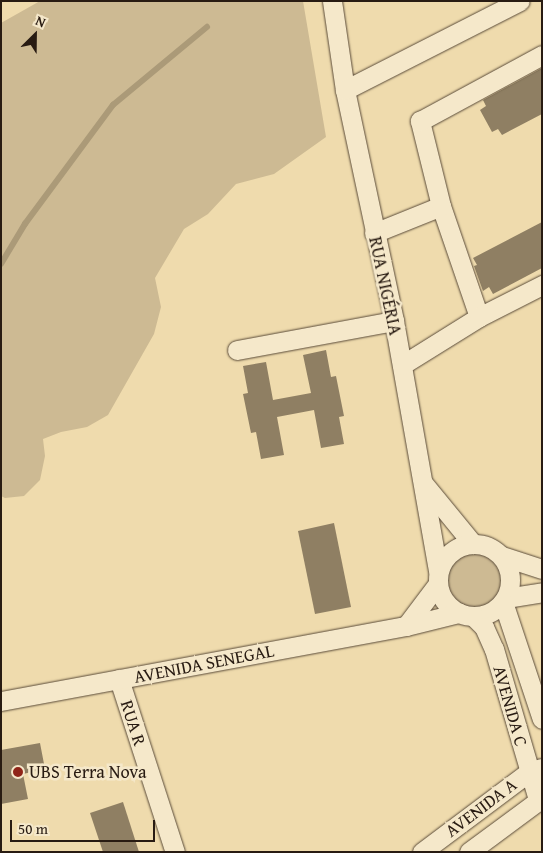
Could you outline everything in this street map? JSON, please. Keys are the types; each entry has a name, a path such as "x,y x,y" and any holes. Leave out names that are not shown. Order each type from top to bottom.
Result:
{"street":[{"name":"RUA NIGÉRIA","path":"332,1 345,90 394,321 441,597 449,607 467,615"},
{"path":"345,90 520,1"},
{"path":"479,317 441,206 420,121 542,55"},
{"path":"374,233 441,206"},
{"path":"402,365 479,317 542,285"},
{"path":"237,350 394,321"},
{"path":"422,481 473,544"},
{"path":"406,626 438,578 446,557 458,548 473,544 488,547 502,556 542,569"},
{"path":"502,556 509,569 510,584 505,600"},
{"path":"467,615 487,614 505,600 542,592"},
{"name":"AVENIDA C","path":"505,600 542,719"},
{"name":"AVENIDA C","path":"467,615 484,628 494,649 536,770 540,798"},
{"name":"AVENIDA SENEGAL","path":"1,701 467,615"},
{"name":"RUA R","path":"119,680 175,852"},
{"name":"AVENIDA A","path":"422,852 536,770"},
{"name":"AVENIDA A","path":"469,852 540,798"}],"shaded area":[{"path":"40,1 303,1 326,137 274,174 236,184 208,214 184,229 155,278 161,307 154,334 108,415 87,427 61,432 43,439 45,456 40,480 24,496 5,498 1,496 1,23"},
{"path":"469,554 479,554 489,558 497,566 501,581 497,596 489,604 479,608 469,608 459,604 451,596 447,586 447,576 451,566 459,558"}],"building":[{"path":"542,68 542,114 502,135 498,129 492,132 480,110 486,106 483,100"},
{"path":"542,222 542,268 493,294 489,287 483,291 474,266 477,265 473,258"},
{"path":"326,350 331,377 336,376 344,416 339,417 344,444 321,448 314,410 277,417 284,455 261,459 256,432 251,433 243,394 248,393 243,366 266,362 273,400 311,393 303,355"},
{"path":"334,523 351,607 315,614 298,531"},
{"name":"UBS Terra Nova","path":"40,743 45,769 23,774 28,799 1,804 1,750"},
{"path":"123,802 139,852 103,852 90,813"}],"waterway":[{"path":"1,264 25,224 113,105 207,27"}],"place":[{"name":"UBS Terra Nova","path":"18,772"}]}
